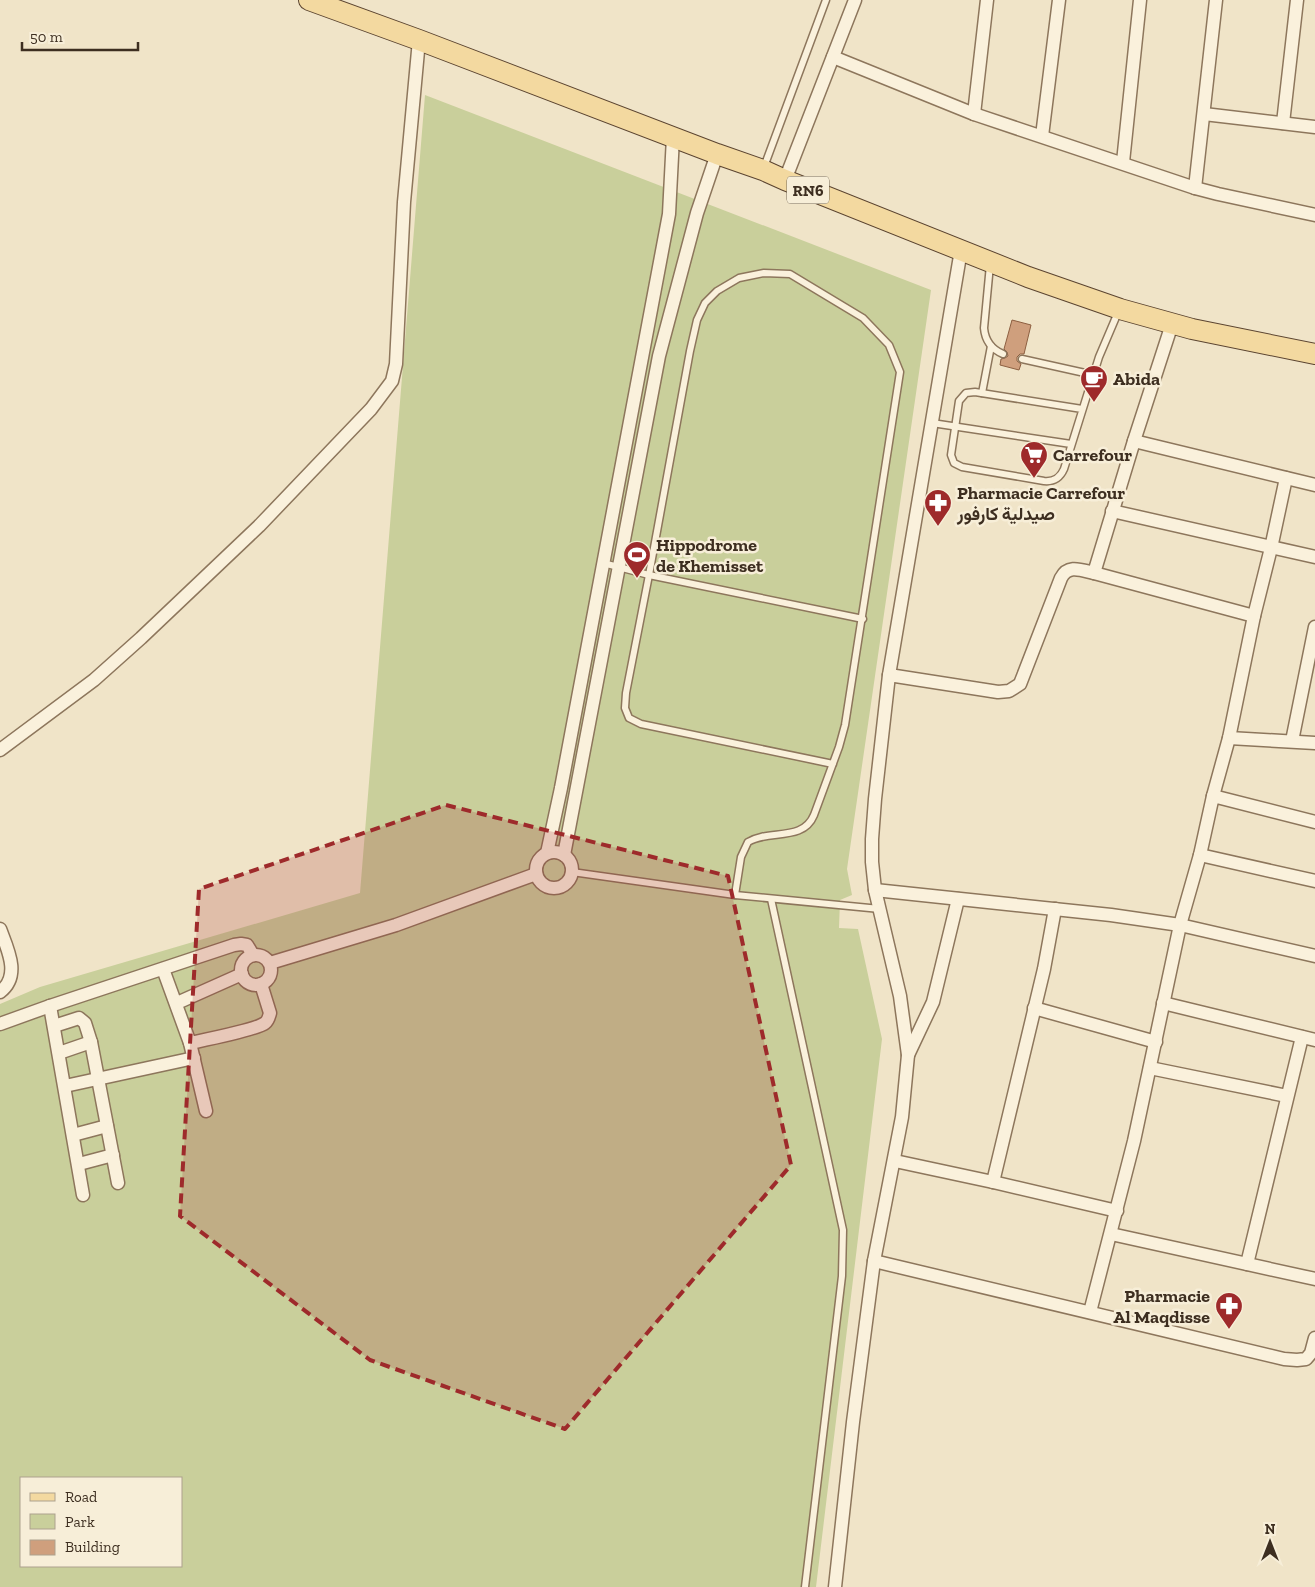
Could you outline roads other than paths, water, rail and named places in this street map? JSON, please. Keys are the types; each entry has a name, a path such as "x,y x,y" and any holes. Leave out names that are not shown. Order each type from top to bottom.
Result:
{"main road":[{"name":"RN6","path":"309,0 762,170 990,262 1120,309 1172,324 1315,354"}],"street":[{"path":"785,180 855,0"},
{"path":"974,114 987,0"},
{"path":"1042,136 1059,0"},
{"path":"1123,162 1140,0"},
{"path":"1196,188 1216,0"},
{"path":"1283,124 1296,0"},
{"path":"0,750 94,680 141,638 283,502 371,409 392,381 396,364 404,202 419,40"},
{"path":"833,57 974,114 1123,162 1196,188 1315,215"},
{"path":"1204,114 1315,127"},
{"path":"547,853 553,852 564,855 570,862 572,872 570,876 564,884 555,888 545,886 536,874 538,862 547,853 561,788 669,214 673,137"},
{"path":"564,855 659,356 697,213 717,154"},
{"path":"835,1587 853,1422 874,1261 895,1161 902,1117 908,1055 900,996 875,890 872,839 889,674 961,250"},
{"path":"1094,573 1112,510 1172,324"},
{"path":"1134,441 1315,485"},
{"path":"1090,1312 1134,1141 1180,925 1200,855 1213,796 1229,738 1254,616 1286,478"},
{"path":"1112,510 1315,557"},
{"path":"889,674 998,692 1010,691 1020,684 1064,572 1070,569 1094,573 1254,616"},
{"path":"1292,741 1315,627"},
{"path":"1229,738 1315,743"},
{"path":"1213,796 1315,822"},
{"path":"1200,855 1315,882"},
{"path":"270,964 396,925 536,874"},
{"path":"875,890 1055,909 1180,925 1315,956"},
{"path":"908,1055 933,1002 958,899"},
{"path":"993,1182 1055,909"},
{"path":"0,929 12,964 11,979 8,985 0,992"},
{"path":"0,1024 241,944 247,945 253,956"},
{"path":"253,956 263,956 270,964 271,974 261,984 247,982 242,974 244,962 253,956"},
{"path":"162,969 190,1043 206,1111"},
{"path":"176,1003 242,974"},
{"path":"190,1043 249,1029 267,1022 270,1013 261,984"},
{"path":"1163,1004 1315,1040"},
{"path":"50,1006 83,1195"},
{"path":"1034,1008 1156,1042"},
{"path":"54,1026 81,1018 85,1023 91,1042 118,1183"},
{"path":"1247,1264 1302,1037"},
{"path":"59,1053 91,1042"},
{"path":"65,1086 194,1058"},
{"path":"1150,1068 1287,1096"},
{"path":"73,1135 107,1126"},
{"path":"78,1164 113,1155"},
{"path":"895,1161 1117,1211"},
{"path":"1111,1234 1315,1279"},
{"path":"874,1261 1297,1360 1306,1359 1309,1356 1315,1338"}],"lane":[{"path":"762,170 826,0"},
{"path":"990,262 984,328 990,346 1003,354"},
{"path":"735,895 741,857 748,842 753,839 790,833 805,828 812,820 833,764 845,725 900,372 889,345 862,318 790,274 764,273 740,278 718,291 705,303 697,320 626,693 625,708 629,718 641,724 833,764"},
{"path":"1082,409 970,392 962,397 960,401 951,455 954,463 958,466 1044,481 1054,480 1062,473 1106,340 1120,309"},
{"path":"982,393 990,346"},
{"path":"1022,359 1094,375"},
{"path":"932,423 1071,444"},
{"path":"603,564 862,619"},
{"path":"572,872 735,895 880,909"},
{"path":"771,899 843,1230 842,1276 805,1587"}],"place":[{"name":"Abida","path":"1094,403"},
{"name":"Carrefour","path":"1034,479"},
{"name":"Pharmacie Carrefour صيدلية كارفور","path":"938,527"},
{"name":"Hippodrome de Khemisset","path":"637,579"},
{"name":"Pharmacie Al Maqdisse","path":"1229,1330"}]}
